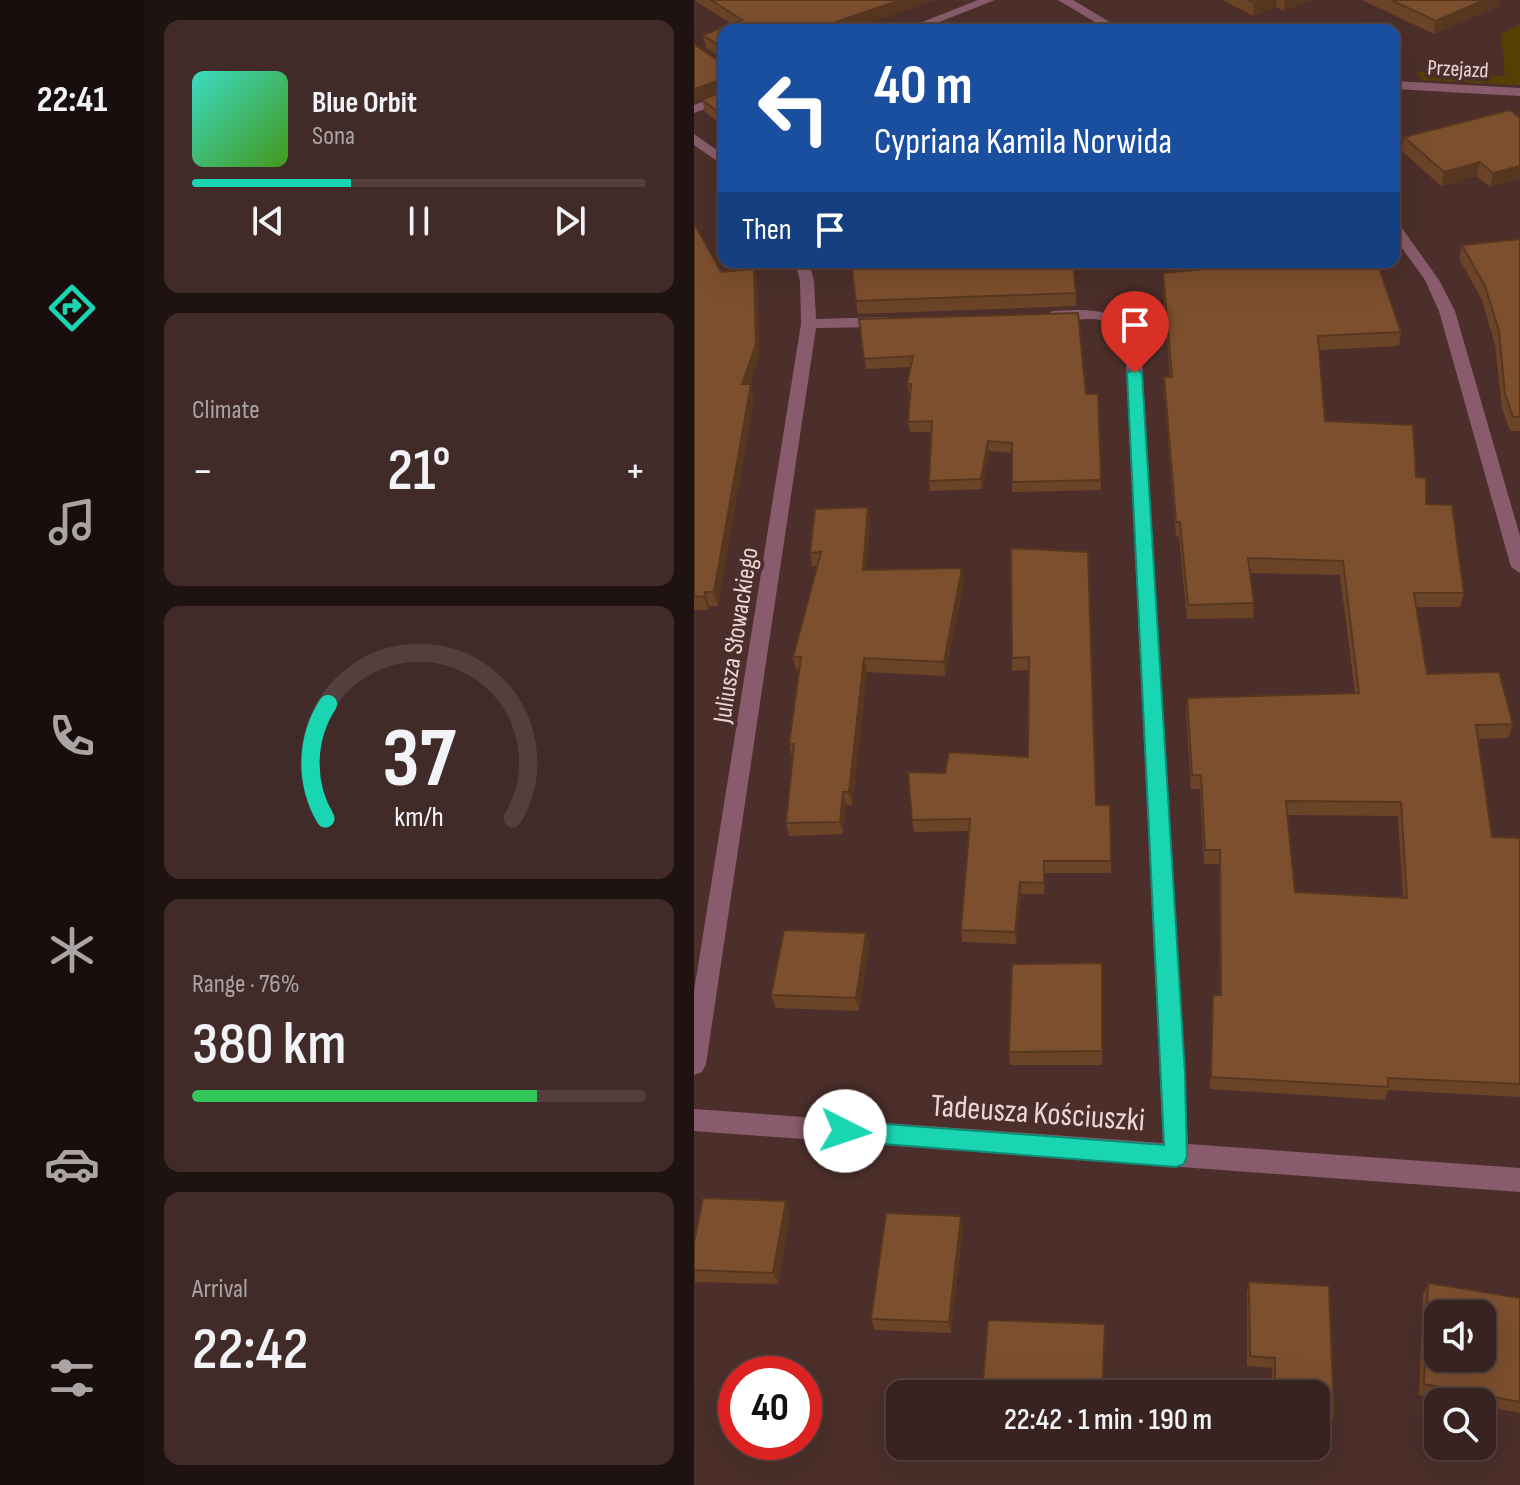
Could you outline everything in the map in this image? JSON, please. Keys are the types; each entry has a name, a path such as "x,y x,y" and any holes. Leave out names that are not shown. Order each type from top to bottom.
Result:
{"street":[{"path":"924,24 989,0"},
{"path":"1064,0 1106,24"},
{"name":"Przejazd","path":"1400,85 1520,92"},
{"path":"694,109 718,100"},
{"path":"694,138 718,157"},
{"path":"1400,235 1432,280 1447,311 1520,567"},
{"name":"Juliusza Słowackiego","path":"694,1064 809,324 808,289 803,268"},
{"path":"1041,316 1100,315 1122,324 1133,342 1176,1156"},
{"path":"809,324 902,321"},
{"name":"Tadeusza Kościuszki","path":"694,1120 1520,1180"}],"shaded area":[{"path":"1520,24 1520,85 1422,80 1416,72 1505,76 1501,34"}],"building":[{"path":"711,0 900,0 830,24 732,24 742,20"},
{"path":"1391,0 1484,0 1436,21"},
{"path":"718,29 718,45 703,35"},
{"path":"694,44 718,60 718,81 694,89"},
{"path":"718,93 718,112 702,100"},
{"path":"1510,110 1520,118 1520,166 1493,173 1480,162 1444,172 1404,137"},
{"path":"694,223 721,272 754,269 756,344 742,384 751,384 714,592 705,592 704,597 694,596"},
{"path":"1520,239 1520,417 1513,417 1505,394 1499,331 1485,286 1462,245"},
{"path":"852,268 1074,268 1076,293 856,301"},
{"path":"1215,268 1379,268 1401,332 1318,336 1325,421 1413,425 1416,477 1426,478 1426,504 1452,505 1464,593 1414,593 1427,674 1499,672 1513,724 1476,725 1492,837 1520,838 1520,1084 1388,1078 1388,1087 1211,1077 1213,995 1221,995 1220,850 1205,850 1201,775 1192,775 1187,698 1359,693 1343,561 1248,558 1254,603 1188,605 1180,522 1176,522 1164,377 1172,377 1163,273","holes":["1286,801 1401,802 1407,898 1295,892"]},
{"path":"1078,313 1086,394 1098,394 1101,480 1012,482 1012,443 988,441 981,479 929,481 932,421 908,422 911,384 907,384 913,356 864,359 859,319"},
{"path":"868,507 863,570 962,568 944,662 864,658 849,792 843,792 840,822 786,823 794,744 789,744 801,657 793,657 821,552 810,553 815,509"},
{"path":"1011,548 1088,552 1096,805 1110,805 1111,861 1044,861 1044,883 1020,882 1015,932 961,930 970,819 912,820 908,772 945,773 949,752 1028,757 1029,657 1012,658"},
{"path":"784,930 866,933 856,998 771,995"},
{"path":"1102,963 1102,1051 1009,1052 1012,964"},
{"path":"703,1198 786,1201 773,1273 694,1270 694,1243"},
{"path":"886,1213 961,1216 949,1322 871,1319"},
{"path":"1249,1282 1329,1286 1334,1415 1330,1415 1330,1380 1275,1380 1275,1358 1250,1356"},
{"path":"1428,1283 1520,1298 1520,1402 1496,1398 1496,1388 1445,1388 1424,1384 1424,1372 1496,1372 1496,1300 1427,1300"},
{"path":"988,1320 1105,1324 1103,1380 983,1380"}],"route":[{"path":"845,1131 1176,1156 1135,373"}]}
